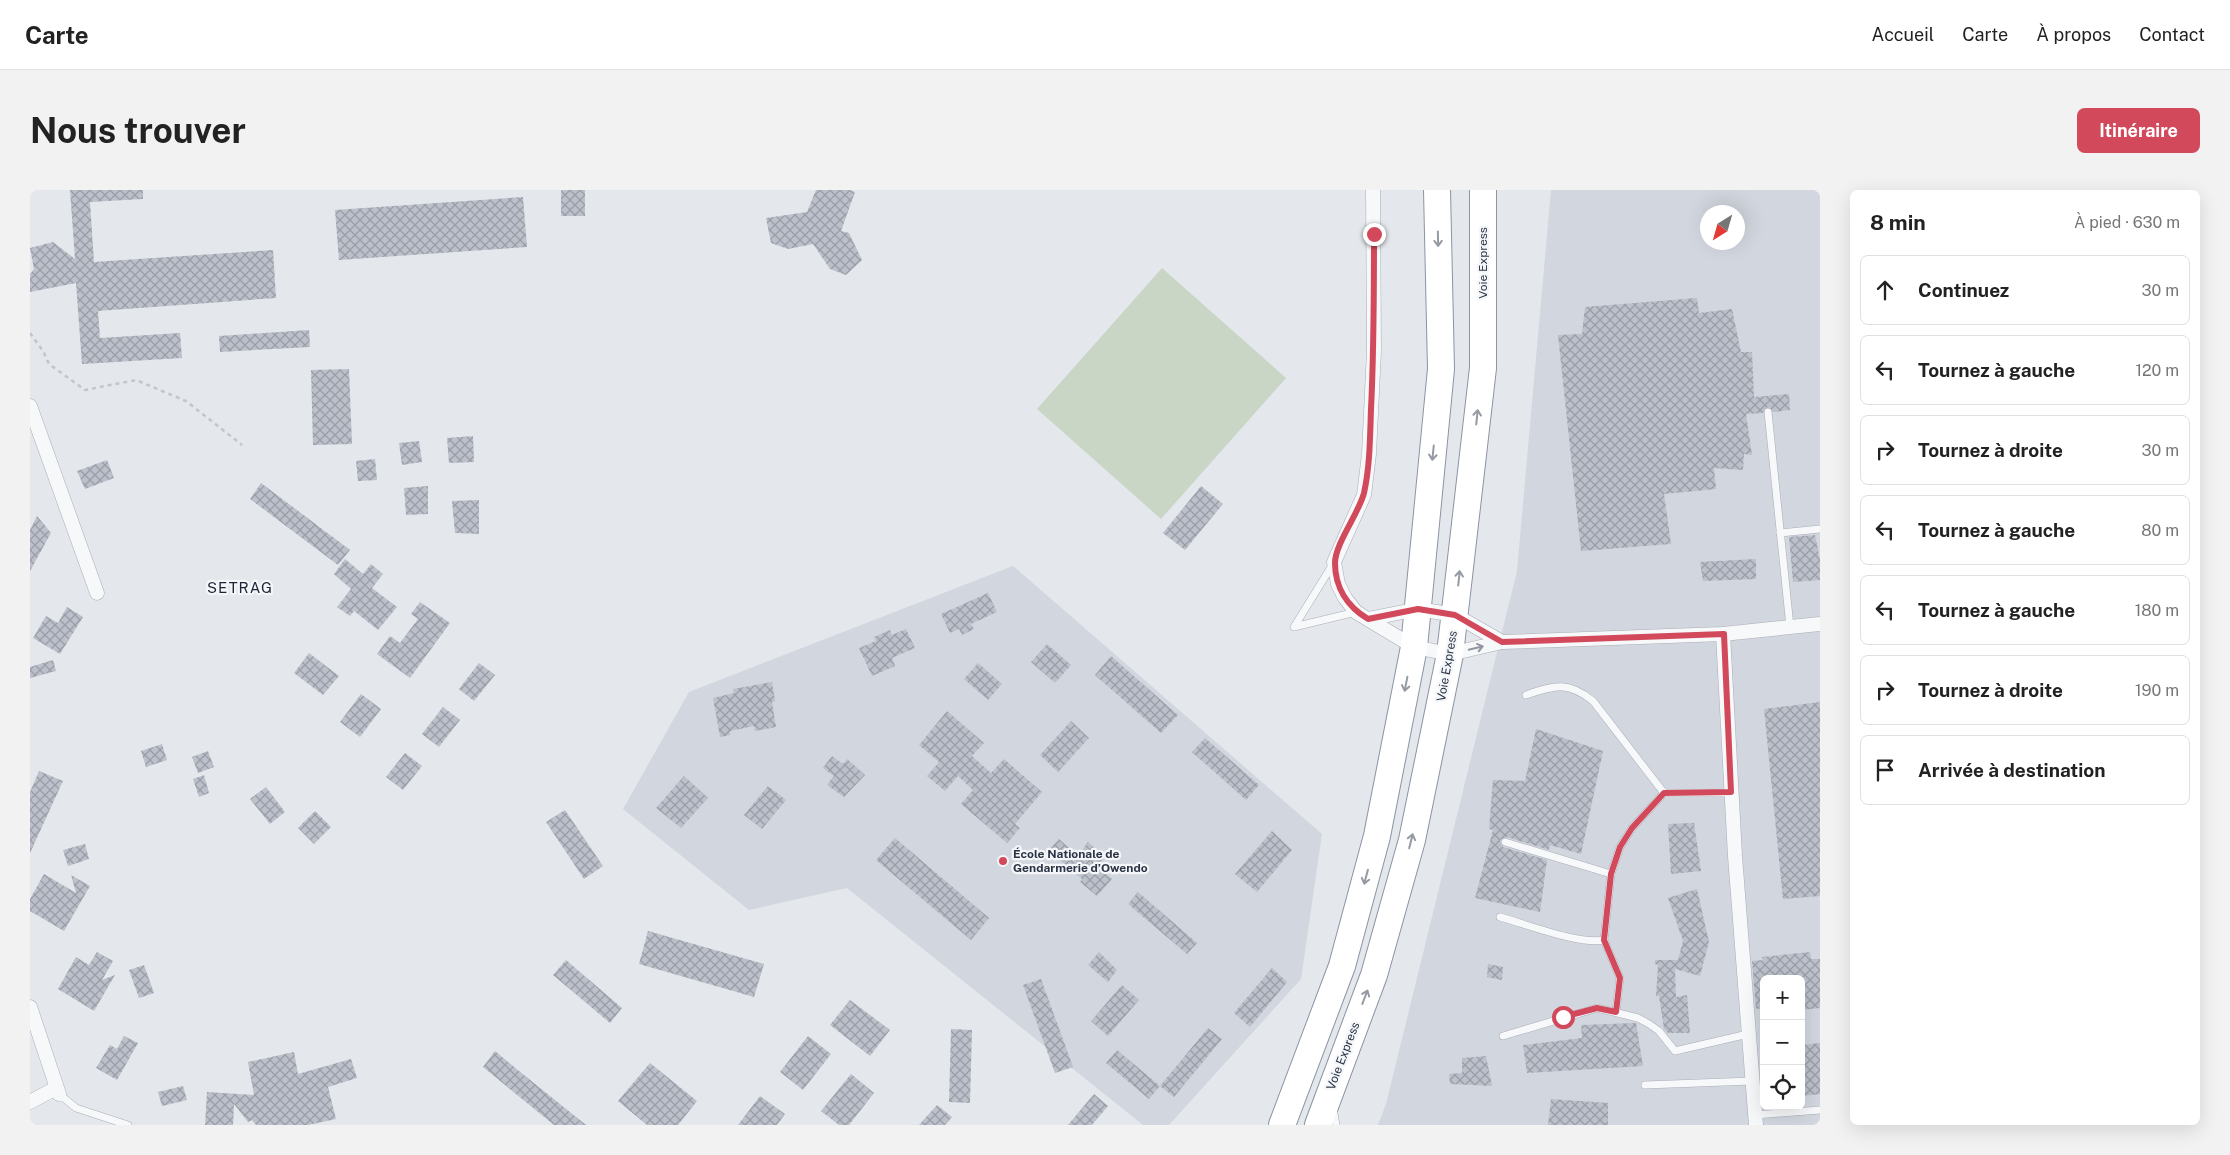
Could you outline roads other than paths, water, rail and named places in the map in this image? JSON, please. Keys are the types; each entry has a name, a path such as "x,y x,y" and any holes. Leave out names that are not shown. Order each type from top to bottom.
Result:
{"highway":[{"path":"1282,1125 1342,966 1377,836 1414,647 1441,369 1437,190"},
{"name":"Voie Express","path":"1318,1125 1374,975 1412,840 1450,654 1483,368 1483,190"}],"street":[{"path":"1373,190 1374,351 1369,454 1364,495 1334,562 1338,584 1345,598 1356,612 1414,647 1450,654 1502,642 1724,634 1820,624"},
{"path":"30,406 97,593"},
{"path":"1368,619 1418,609 1455,615 1502,642"},
{"path":"1724,634 1731,792 1756,1120"},
{"path":"30,1007 57,1091 30,1102"}],"lane":[{"path":"1768,412 1790,627"},
{"path":"1780,533 1820,529"},
{"path":"1334,562 1294,627 1356,612"},
{"path":"1526,695 1552,686 1564,686 1580,691 1593,702 1664,793"},
{"path":"1616,1012 1620,978 1604,940 1611,874 1620,847 1632,828 1664,793 1731,792"},
{"path":"1505,842 1611,874"},
{"path":"1500,917 1580,939 1594,942 1604,940"},
{"path":"1503,1036 1597,1008 1638,1018 1659,1030 1675,1051 1748,1034"},
{"path":"1645,1085 1752,1081"},
{"path":"57,1091 76,1108 128,1125"},
{"path":"1327,1099 1334,1110 1336,1125"},
{"path":"1756,1120 1820,1110"}],"place":[{"name":"École Nationale de Gendarmerie d’Owendo","path":"1003,861"}],"district":[{"name":"SETRAG","path":"240,587"}]}
